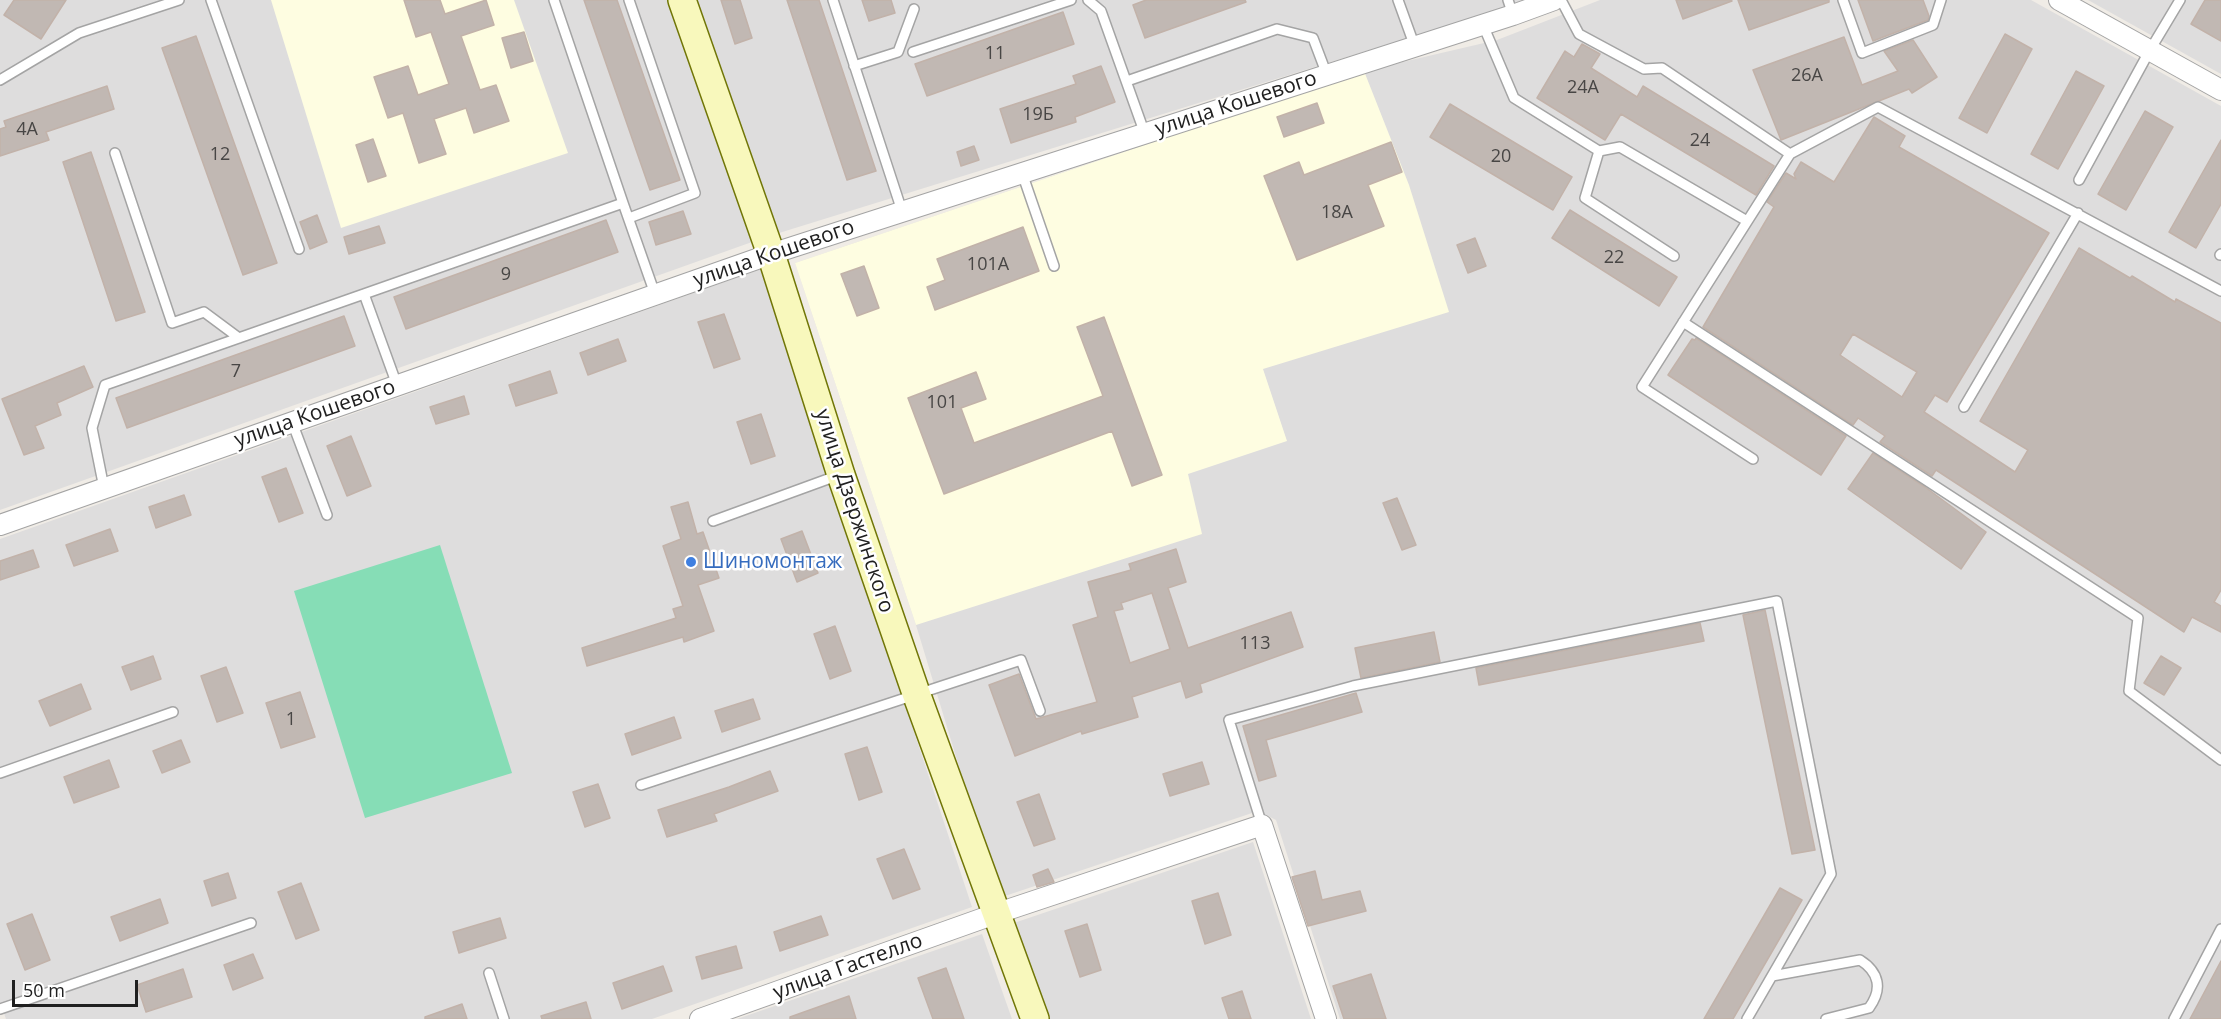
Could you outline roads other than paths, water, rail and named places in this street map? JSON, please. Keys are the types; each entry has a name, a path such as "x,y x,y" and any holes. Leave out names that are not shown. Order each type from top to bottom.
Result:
{"street":[{"name":"улица Дзержинского","path":"682,0 771,254 841,475 916,693 1035,1019"},
{"name":"улица Кошевого","path":"0,525 771,254 1483,25 1511,8 1554,0"},
{"path":"2059,0 2221,90"},
{"path":"1262,825 1326,1019"},
{"name":"улица Гастелло","path":"700,1019 995,914 1262,825"}],"lane":[{"path":"0,80 79,33 179,0"},
{"path":"211,0 299,249"},
{"path":"554,0 655,294"},
{"path":"629,0 695,193 629,218"},
{"path":"832,0 902,212"},
{"path":"913,52 1071,0"},
{"path":"1088,0 1101,11 1145,134"},
{"path":"1398,0 1415,47"},
{"path":"1561,0 1579,34 1644,69 1662,68 1790,154"},
{"path":"1843,0 1862,52 1933,25 1941,0"},
{"path":"2079,180 2180,0"},
{"path":"854,66 898,52 914,9"},
{"path":"1483,25 1514,98 1599,151 1620,147 1747,221"},
{"path":"1127,81 1277,29 1313,38 1327,75"},
{"path":"1753,459 1642,387 1790,154 1878,107 2221,291"},
{"path":"1599,151 1585,198 1674,256"},
{"path":"115,153 172,323 204,312 239,338"},
{"path":"1022,173 1054,266"},
{"path":"104,488 92,428 105,385 623,202"},
{"path":"1964,406 2078,213"},
{"path":"364,294 397,385"},
{"path":"1683,322 2138,618 2129,691 2221,760"},
{"path":"292,422 327,515"},
{"path":"713,520 841,475"},
{"path":"1262,825 1229,720 1353,686 1777,601 1831,874 1748,1019"},
{"path":"641,785 1021,660 1040,711"},
{"path":"0,773 173,712"},
{"path":"0,1009 251,923"},
{"path":"2174,1019 2221,929"},
{"path":"1772,976 1860,960 1871,967 1877,983 1877,996 1869,1008 1826,1019"},
{"path":"489,973 504,1019"}],"place":[{"name":"Шиномонтаж","path":"691,562"}]}
